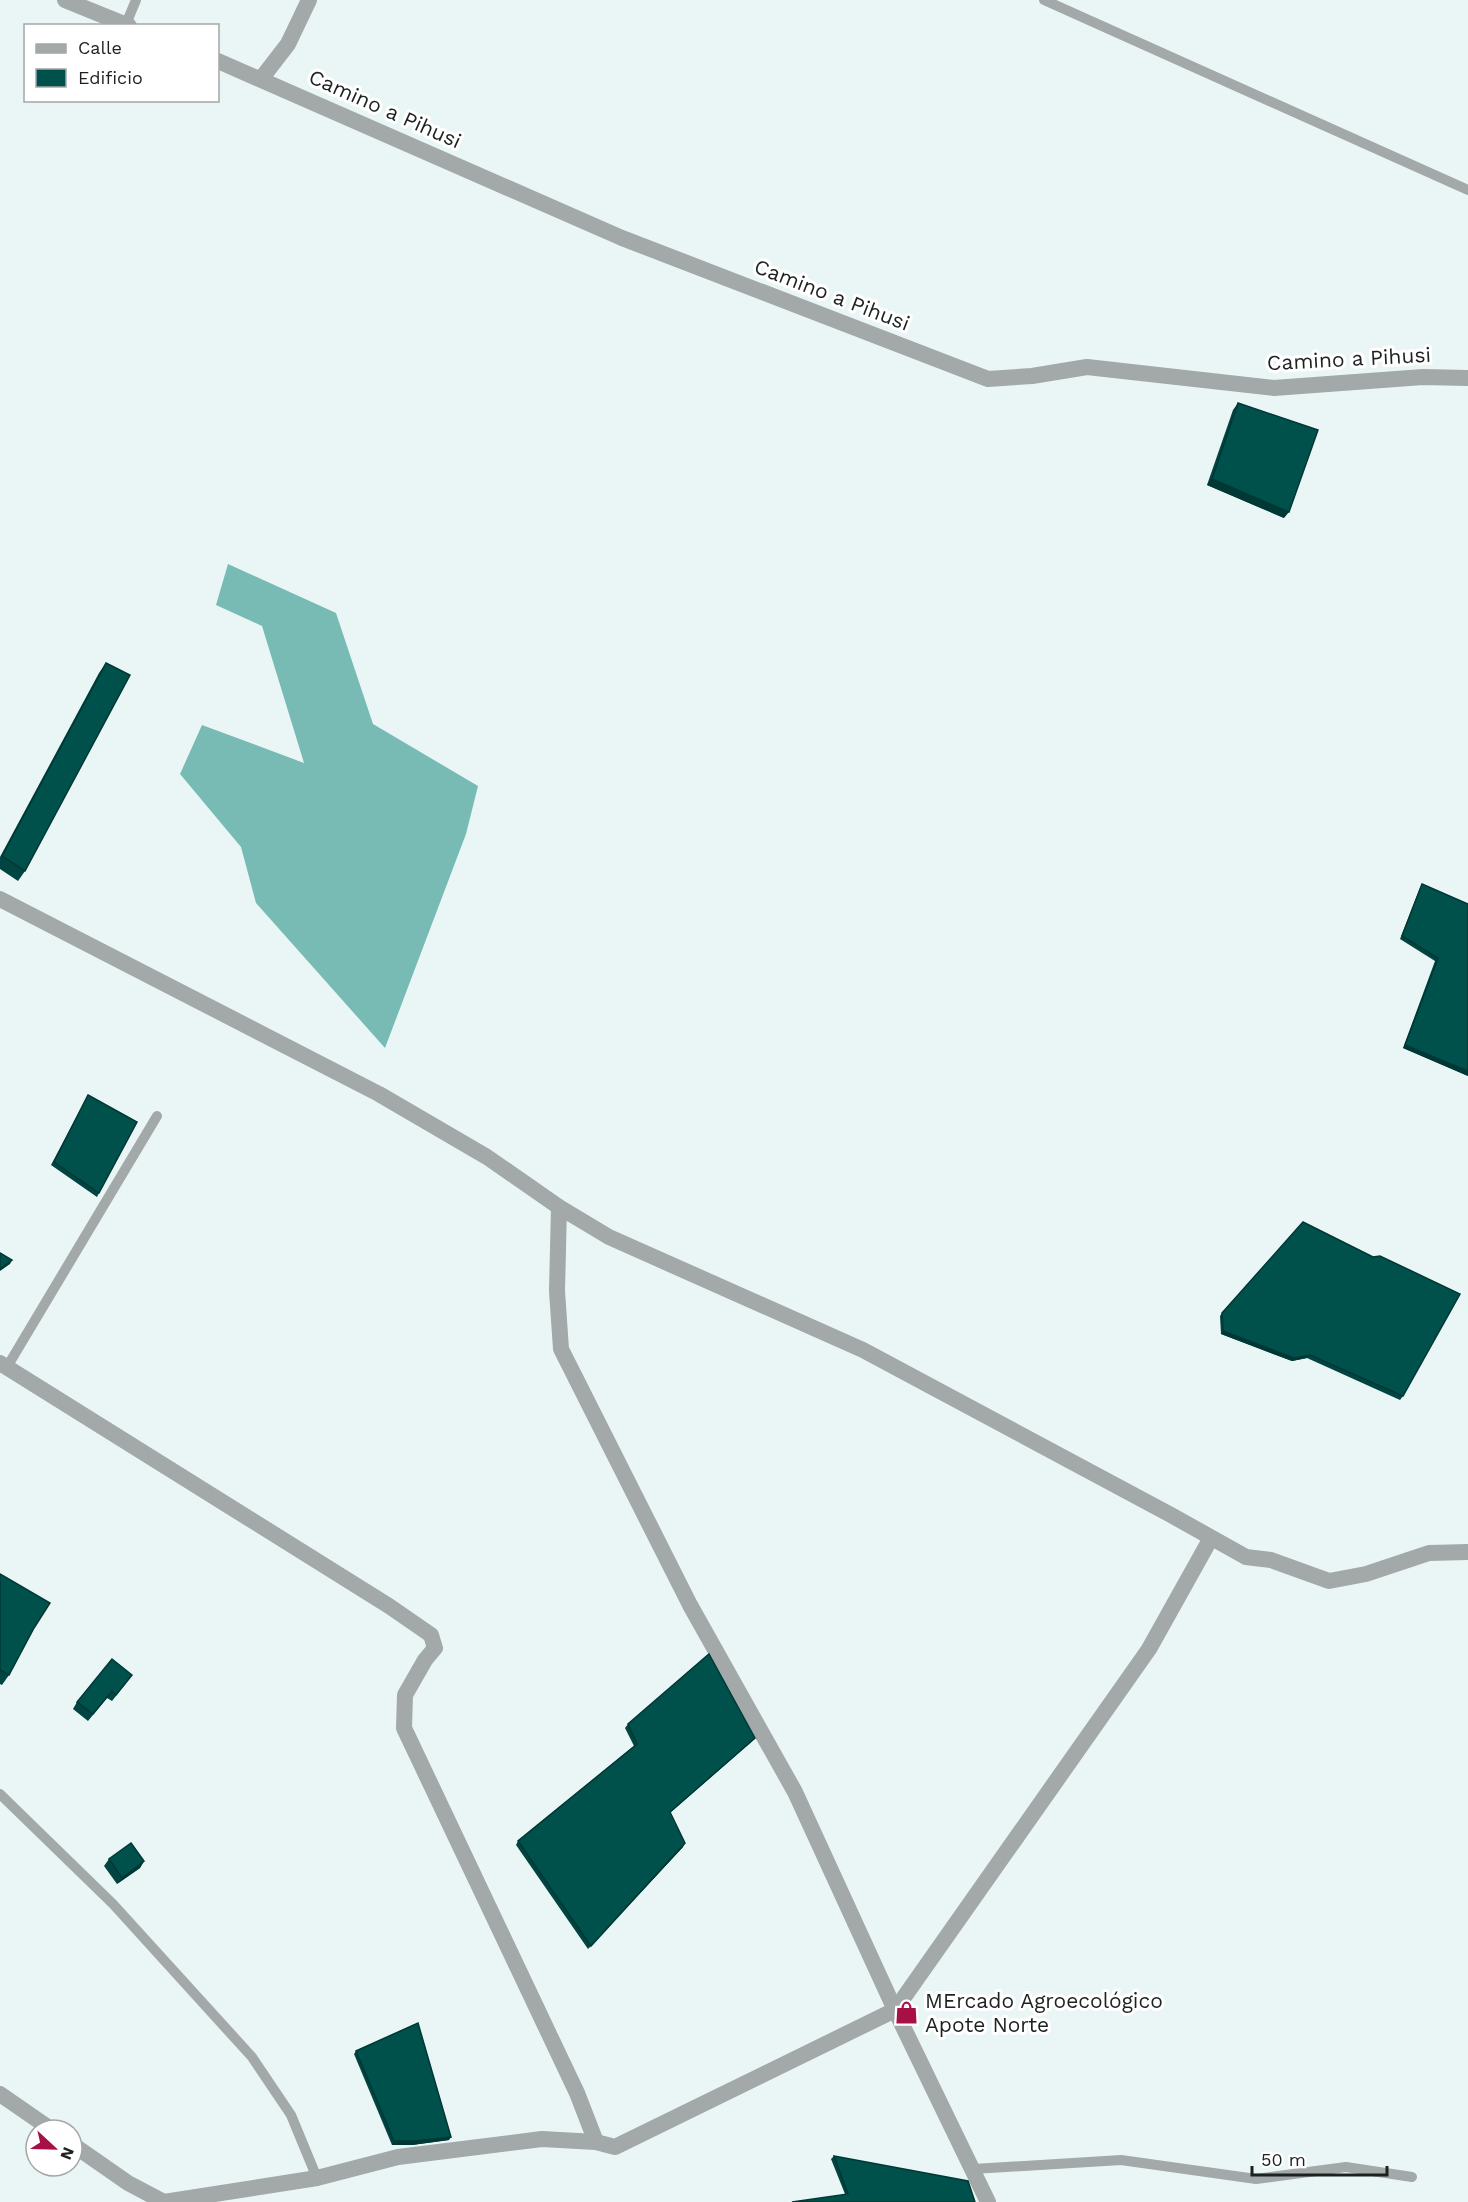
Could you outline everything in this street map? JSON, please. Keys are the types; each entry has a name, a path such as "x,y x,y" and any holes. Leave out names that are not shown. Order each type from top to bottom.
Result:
{"street":[{"path":"65,0 125,24"},
{"path":"261,79 288,44 309,0"},
{"name":"Camino a Pihusi","path":"219,62 622,238 988,379 1032,376 1088,366 1274,388 1423,377 1468,378"},
{"path":"0,899 379,1094 487,1157 609,1237 863,1350 1246,1557 1271,1560 1329,1581 1366,1574 1429,1553 1468,1550"},
{"path":"560,1207 557,1291 561,1349 690,1605 795,1792 895,2010 988,2202"},
{"path":"4,1365 306,1552 431,1635 435,1648 425,1660 405,1695 404,1728 577,2093 596,2142"},
{"path":"84,2152 128,2183 164,2202 317,2178 398,2157 542,2139 596,2142 615,2147 895,2010 1149,1649 1211,1538"},
{"path":"0,2094 34,2118"}],"lane":[{"path":"127,24 136,0"},
{"path":"1044,0 1468,190"},
{"path":"4,1365 157,1116"},
{"path":"0,1794 113,1904 252,2057 291,2115 317,2178"},
{"path":"974,2169 1121,2160 1256,2179 1346,2167 1412,2177"}],"shaded area":[{"path":"228,564 336,613 373,724 478,786 466,834 385,1048 256,903 241,847 180,774 202,725 304,763 262,626 216,605"}],"building":[{"path":"1238,403 1318,430 1289,512 1212,479"},
{"path":"106,663 130,675 25,871 2,856"},
{"path":"1422,884 1468,904 1468,1071 1405,1045 1438,958 1402,936"},
{"path":"88,1095 137,1122 99,1193 54,1162"},
{"path":"1303,1222 1373,1257 1380,1256 1460,1294 1403,1396 1310,1355 1294,1358 1223,1331 1222,1313"},
{"path":"0,1253 12,1260 0,1269"},
{"path":"0,1574 50,1603 9,1675 0,1670"},
{"path":"709,1654 755,1738 670,1812 685,1843 591,1946 518,1841 637,1744 628,1724"},
{"path":"112,1659 132,1675 116,1695 112,1691 93,1714 77,1702"},
{"path":"131,1843 144,1861 122,1878 109,1859"},
{"path":"418,2023 451,2137 394,2141 356,2051"},
{"path":"834,2156 968,2181 975,2202 792,2202 848,2194"}],"place":[{"name":"MErcado Agroecológico Apote Norte","path":"907,2013"}]}
